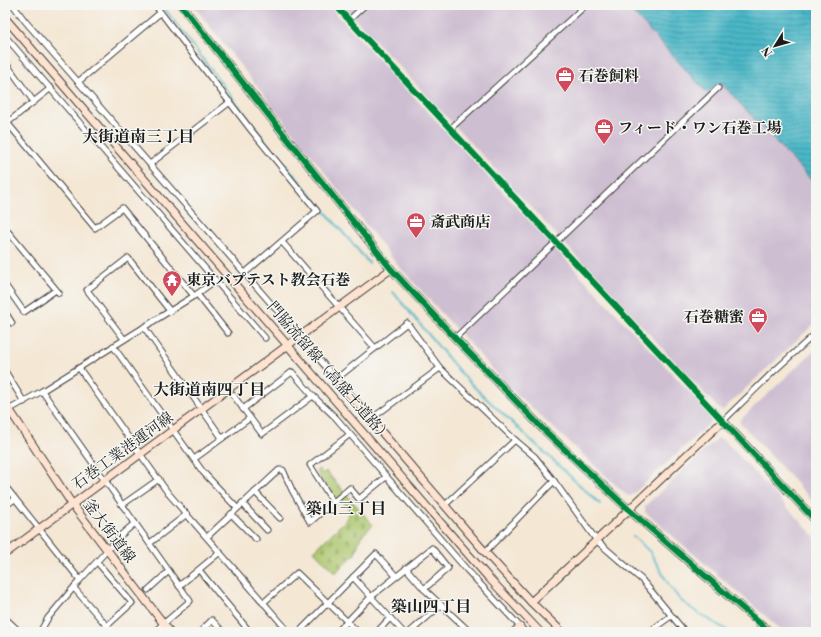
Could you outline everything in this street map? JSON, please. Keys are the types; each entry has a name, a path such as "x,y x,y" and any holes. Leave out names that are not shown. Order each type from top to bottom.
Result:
{"street":[{"path":"14,5 78,82 288,323"},
{"path":"155,5 316,211 245,273"},
{"path":"181,5 391,269 455,338 543,429 628,509 770,632"},
{"path":"335,5 816,521"},
{"path":"349,20 365,5"},
{"path":"450,129 586,5"},
{"path":"78,82 160,13"},
{"name":"門脇流留線（高盛土道路）","path":"5,18 289,345 447,530 488,577 540,632"},
{"path":"5,36 265,338"},
{"path":"5,62 34,102"},
{"path":"51,88 6,122 95,228 122,208 228,333"},
{"path":"455,338 718,88"},
{"path":"150,164 230,102"},
{"path":"5,228 58,291 24,312 5,285"},
{"path":"282,242 375,348"},
{"path":"124,339 87,290 128,258 170,311"},
{"name":"石巻工業港運河線","path":"5,554 391,269"},
{"path":"7,411 42,391 170,311 216,280"},
{"path":"5,312 12,322"},
{"path":"336,379 406,324 440,368 515,440 535,457 597,541 642,580 685,632"},
{"path":"144,327 222,438"},
{"path":"531,602 816,333"},
{"path":"113,346 202,472 237,508"},
{"path":"314,353 485,552 531,602 562,632"},
{"path":"79,368 168,492 289,632"},
{"path":"371,419 440,368"},
{"path":"5,371 24,402"},
{"path":"243,409 292,372 313,396 336,418 349,435 520,630"},
{"path":"42,391 190,601 154,632"},
{"path":"233,395 262,434 313,396"},
{"name":"釜大街道線","path":"5,403 7,411 72,504 170,632"},
{"path":"194,459 250,418"},
{"path":"333,502 310,465 349,435"},
{"path":"445,505 515,440"},
{"path":"207,537 279,470 283,470 292,490 310,522 350,488 359,499 386,477"},
{"path":"122,505 159,479"},
{"path":"485,552 554,481"},
{"path":"5,486 80,580"},
{"path":"255,492 280,518"},
{"path":"5,506 15,499"},
{"path":"242,503 267,530"},
{"path":"150,543 187,514"},
{"path":"231,514 256,539"},
{"path":"40,632 48,618 80,580 121,535 135,523"},
{"path":"337,632 372,596 432,548 448,568 424,589"},
{"path":"179,586 220,552"},
{"path":"300,632 376,554 396,576"},
{"path":"74,588 106,625 108,625 132,603 97,562"},
{"path":"406,568 424,589 467,631"},
{"path":"199,570 250,632"},
{"path":"148,590 169,571"},
{"path":"263,603 297,573 358,632"},
{"path":"353,577 372,596 403,632"},
{"path":"410,632 441,605"},
{"path":"649,632 671,616"},
{"path":"5,618 20,632"},
{"path":"376,632 390,618"},
{"path":"200,632 212,620 223,632"}],"shaded area":[{"path":"193,5 328,5 711,415 711,422 632,495 628,496 511,389 396,263"},
{"path":"342,5 626,5 707,93 720,82 816,185 816,322 723,410 720,410"},
{"path":"816,349 816,505 739,421"},
{"path":"718,438 724,440 816,538 816,632 784,632 645,512 645,506"}],"green space":[{"path":"319,469 322,474 326,471 373,525 361,536 355,554 335,573 314,551 347,519 350,510 341,499 336,503 316,471"}],"water":[{"path":"626,5 816,5 816,185 720,82 707,93"}],"waterway":[{"path":"162,5 266,142 369,263"},
{"path":"393,292 473,386 600,504"},
{"path":"633,536 650,552 669,585 680,600 730,632"}],"cycle path":[{"path":"181,5 391,269 455,338 543,429 628,509 770,632"},
{"path":"335,5 816,521"}],"place":[{"name":"石巻飼料","path":"565,93"},
{"name":"フィード・ワン石巻工場","path":"604,145"},
{"name":"斎武商店","path":"416,239"},
{"name":"東京バプテスト教会石巻","path":"172,297"},
{"name":"石巻糖蜜","path":"758,334"}],"district":[{"name":"大街道南三丁目","path":"138,137"},
{"name":"大街道南四丁目","path":"209,390"},
{"name":"築山三丁目","path":"346,509"},
{"name":"築山四丁目","path":"431,607"}]}
